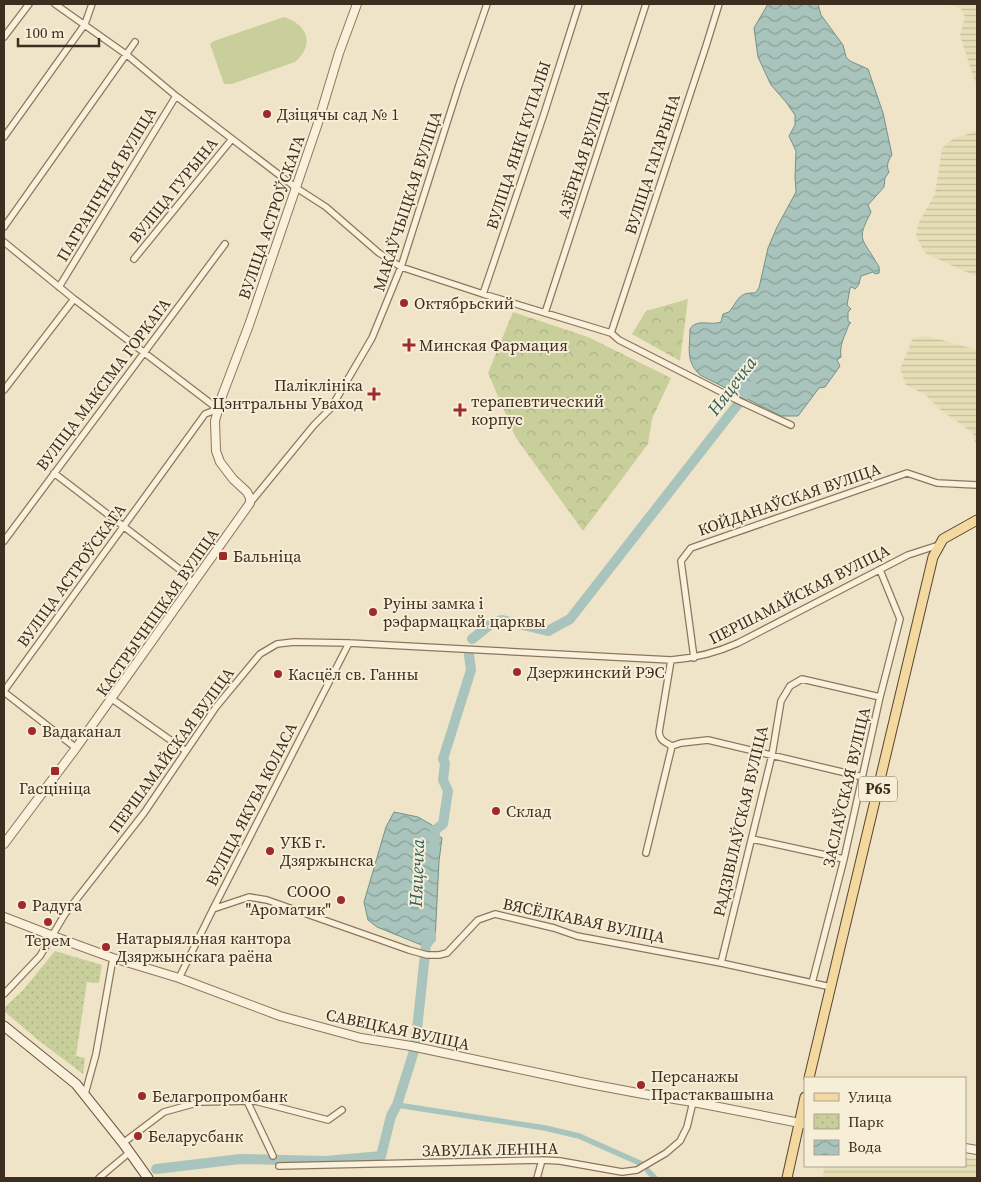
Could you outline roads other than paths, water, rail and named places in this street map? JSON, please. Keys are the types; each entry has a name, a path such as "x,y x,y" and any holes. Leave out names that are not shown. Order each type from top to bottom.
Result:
{"main road":[{"path":"939,545 947,537 977,520"},
{"name":"Р65","path":"809,1077 929,571 939,545"},
{"path":"4,1026 72,1080 130,1152 148,1178"},
{"path":"787,1178 802,1124 804,1106"}],"street":[{"path":"4,37 28,4"},
{"path":"54,4 126,54 176,96 344,222 379,253 401,267 611,333 624,342 744,404 790,425"},
{"path":"4,137 85,24 92,4"},
{"name":"ВУЛІЦА АСТРОЎСКАГА","path":"250,504 247,492 225,469 216,451 214,428 218,409 249,325 317,126 356,4"},
{"name":"МАКАЎЧЫЦКАЯ ВУЛІЦА","path":"337,400 372,338 401,267 487,4"},
{"name":"ВУЛІЦА ЯНКІ КУПАЛЫ","path":"483,294 544,114 578,4"},
{"name":"АЗЁРНАЯ ВУЛІЦА","path":"545,313 646,4"},
{"name":"ВУЛІЦА ГАГАРЫНА","path":"611,333 719,4"},
{"path":"4,227 135,42"},
{"name":"ПАГРАНІЧНАЯ ВУЛІЦА","path":"59,286 176,96"},
{"name":"ВУЛІЦА ГУРЫНА","path":"134,259 232,139"},
{"path":"4,242 74,299 218,409"},
{"name":"ВУЛІЦА МАКСІМА ГОРКАГА","path":"4,541 225,244"},
{"path":"4,390 74,299"},
{"name":"КАСТРЫЧНІЦКАЯ ВУЛІЦА","path":"4,844 112,699 250,504 337,400"},
{"name":"ВУЛІЦА АСТРОЎСКАГА","path":"4,692 205,414 218,409"},
{"name":"КОЙДАНАЎСКАЯ ВУЛІЦА","path":"694,658 681,561 691,548 907,473 936,483 977,485"},
{"path":"54,474 183,572 193,584"},
{"name":"ПЕРШАМАЙСКАЯ ВУЛІЦА","path":"4,994 32,966 65,914 144,813 216,707 260,654 277,644 294,642 349,643 671,660 694,658 715,653 738,644 908,555 939,545"},
{"name":"ЗАСЛАЎСКАЯ ВУЛІЦА","path":"812,983 844,859 880,697 900,619 880,570"},
{"name":"ВУЛІЦА ЯКУБА КОЛАСА","path":"179,978 212,908 349,643"},
{"path":"671,660 659,732 660,738 672,746"},
{"name":"РАДЗІВІЛАЎСКАЯ ВУЛІЦА","path":"721,963 772,755 781,700 790,686 802,679 880,697"},
{"path":"4,692 76,748"},
{"path":"112,699 186,751"},
{"path":"672,746 680,743 708,740 863,777"},
{"path":"646,853 672,746"},
{"path":"752,839 844,859"},
{"name":"ВЯСЁЛКАВАЯ ВУЛІЦА","path":"212,908 249,897 267,900 409,950 439,955 447,953 478,920 495,914 554,928 577,936 721,963 831,987"},
{"name":"САВЕЦКАЯ ВУЛІЦА","path":"4,916 52,936 113,958 179,978 280,1016 361,1038 411,1046 643,1094 802,1124"},
{"path":"85,1094 96,1054 113,958"},
{"path":"247,1101 273,1156"},
{"path":"123,1143 164,1112 200,1102 255,1101 328,1120 342,1110"},
{"name":"ЗАВУЛАК ЛЕНІНА","path":"279,1166 542,1160 560,1161 622,1172 637,1170 666,1153 680,1141 687,1127 693,1102"},
{"path":"99,1178 130,1152"},
{"path":"537,1178 542,1160"}],"water":[{"path":"768,4 818,4 821,15 843,45 846,57 850,61 868,69 883,113 892,155 888,163 889,172 885,178 884,187 868,205 871,212 862,234 864,243 879,266 879,273 875,274 873,272 861,276 857,288 850,288 847,305 851,309 848,312 848,321 851,323 843,341 841,357 837,360 840,366 825,387 819,388 798,416 781,416 700,375 695,370 689,354 690,329 693,326 700,323 721,322 723,314 729,312 739,298 745,294 755,293 759,288 768,248 796,192 796,151 789,136 795,125 795,115 771,85 758,57 754,28"},
{"path":"394,812 418,817 432,825 435,833 442,838 435,941 424,946 377,927 368,920 364,902 386,827"}],"waterway":[{"name":"Няцечка","path":"472,639 491,624 502,620 548,631 570,619 752,386"},
{"name":"Няцечка","path":"434,847 435,830 443,824 448,791 443,780 445,763 443,759 471,670 469,655"},
{"name":"Няцечка","path":"416,1039 426,945 431,938 431,934"},
{"name":"Няцечка","path":"156,1169 240,1159 326,1161 381,1156 391,1116 397,1105 414,1051"},
{"path":"397,1105 545,1128 579,1136 642,1164"},
{"path":"648,1171 655,1178"}],"place":[{"name":"Дзіцячы сад № 1","path":"267,114"},
{"name":"Октябрьский","path":"404,303"},
{"name":"Минская Фармация","path":"409,345"},
{"name":"Паліклініка Цэнтральны Уваход","path":"374,394"},
{"name":"терапевтический корпус","path":"460,410"},
{"name":"Бальніца","path":"223,556"},
{"name":"Руіны замка і рэфармацкай царквы","path":"373,612"},
{"name":"Дзержинский РЭС","path":"517,672"},
{"name":"Касцёл св. Ганны","path":"278,674"},
{"name":"Вадаканал","path":"32,731"},
{"name":"Гасцініца","path":"55,771"},
{"name":"Склад","path":"496,811"},
{"name":"УКБ г. Дзяржынска","path":"270,851"},
{"name":"СООО \"Ароматик\"","path":"341,900"},
{"name":"Радуга","path":"22,905"},
{"name":"Терем","path":"48,922"},
{"name":"Натарыяльная кантора Дзяржынскага раёна","path":"106,947"},
{"name":"Персанажы Прастаквашына","path":"641,1085"},
{"name":"Белагропромбанк","path":"142,1096"},
{"name":"Беларусбанк","path":"138,1136"}]}
